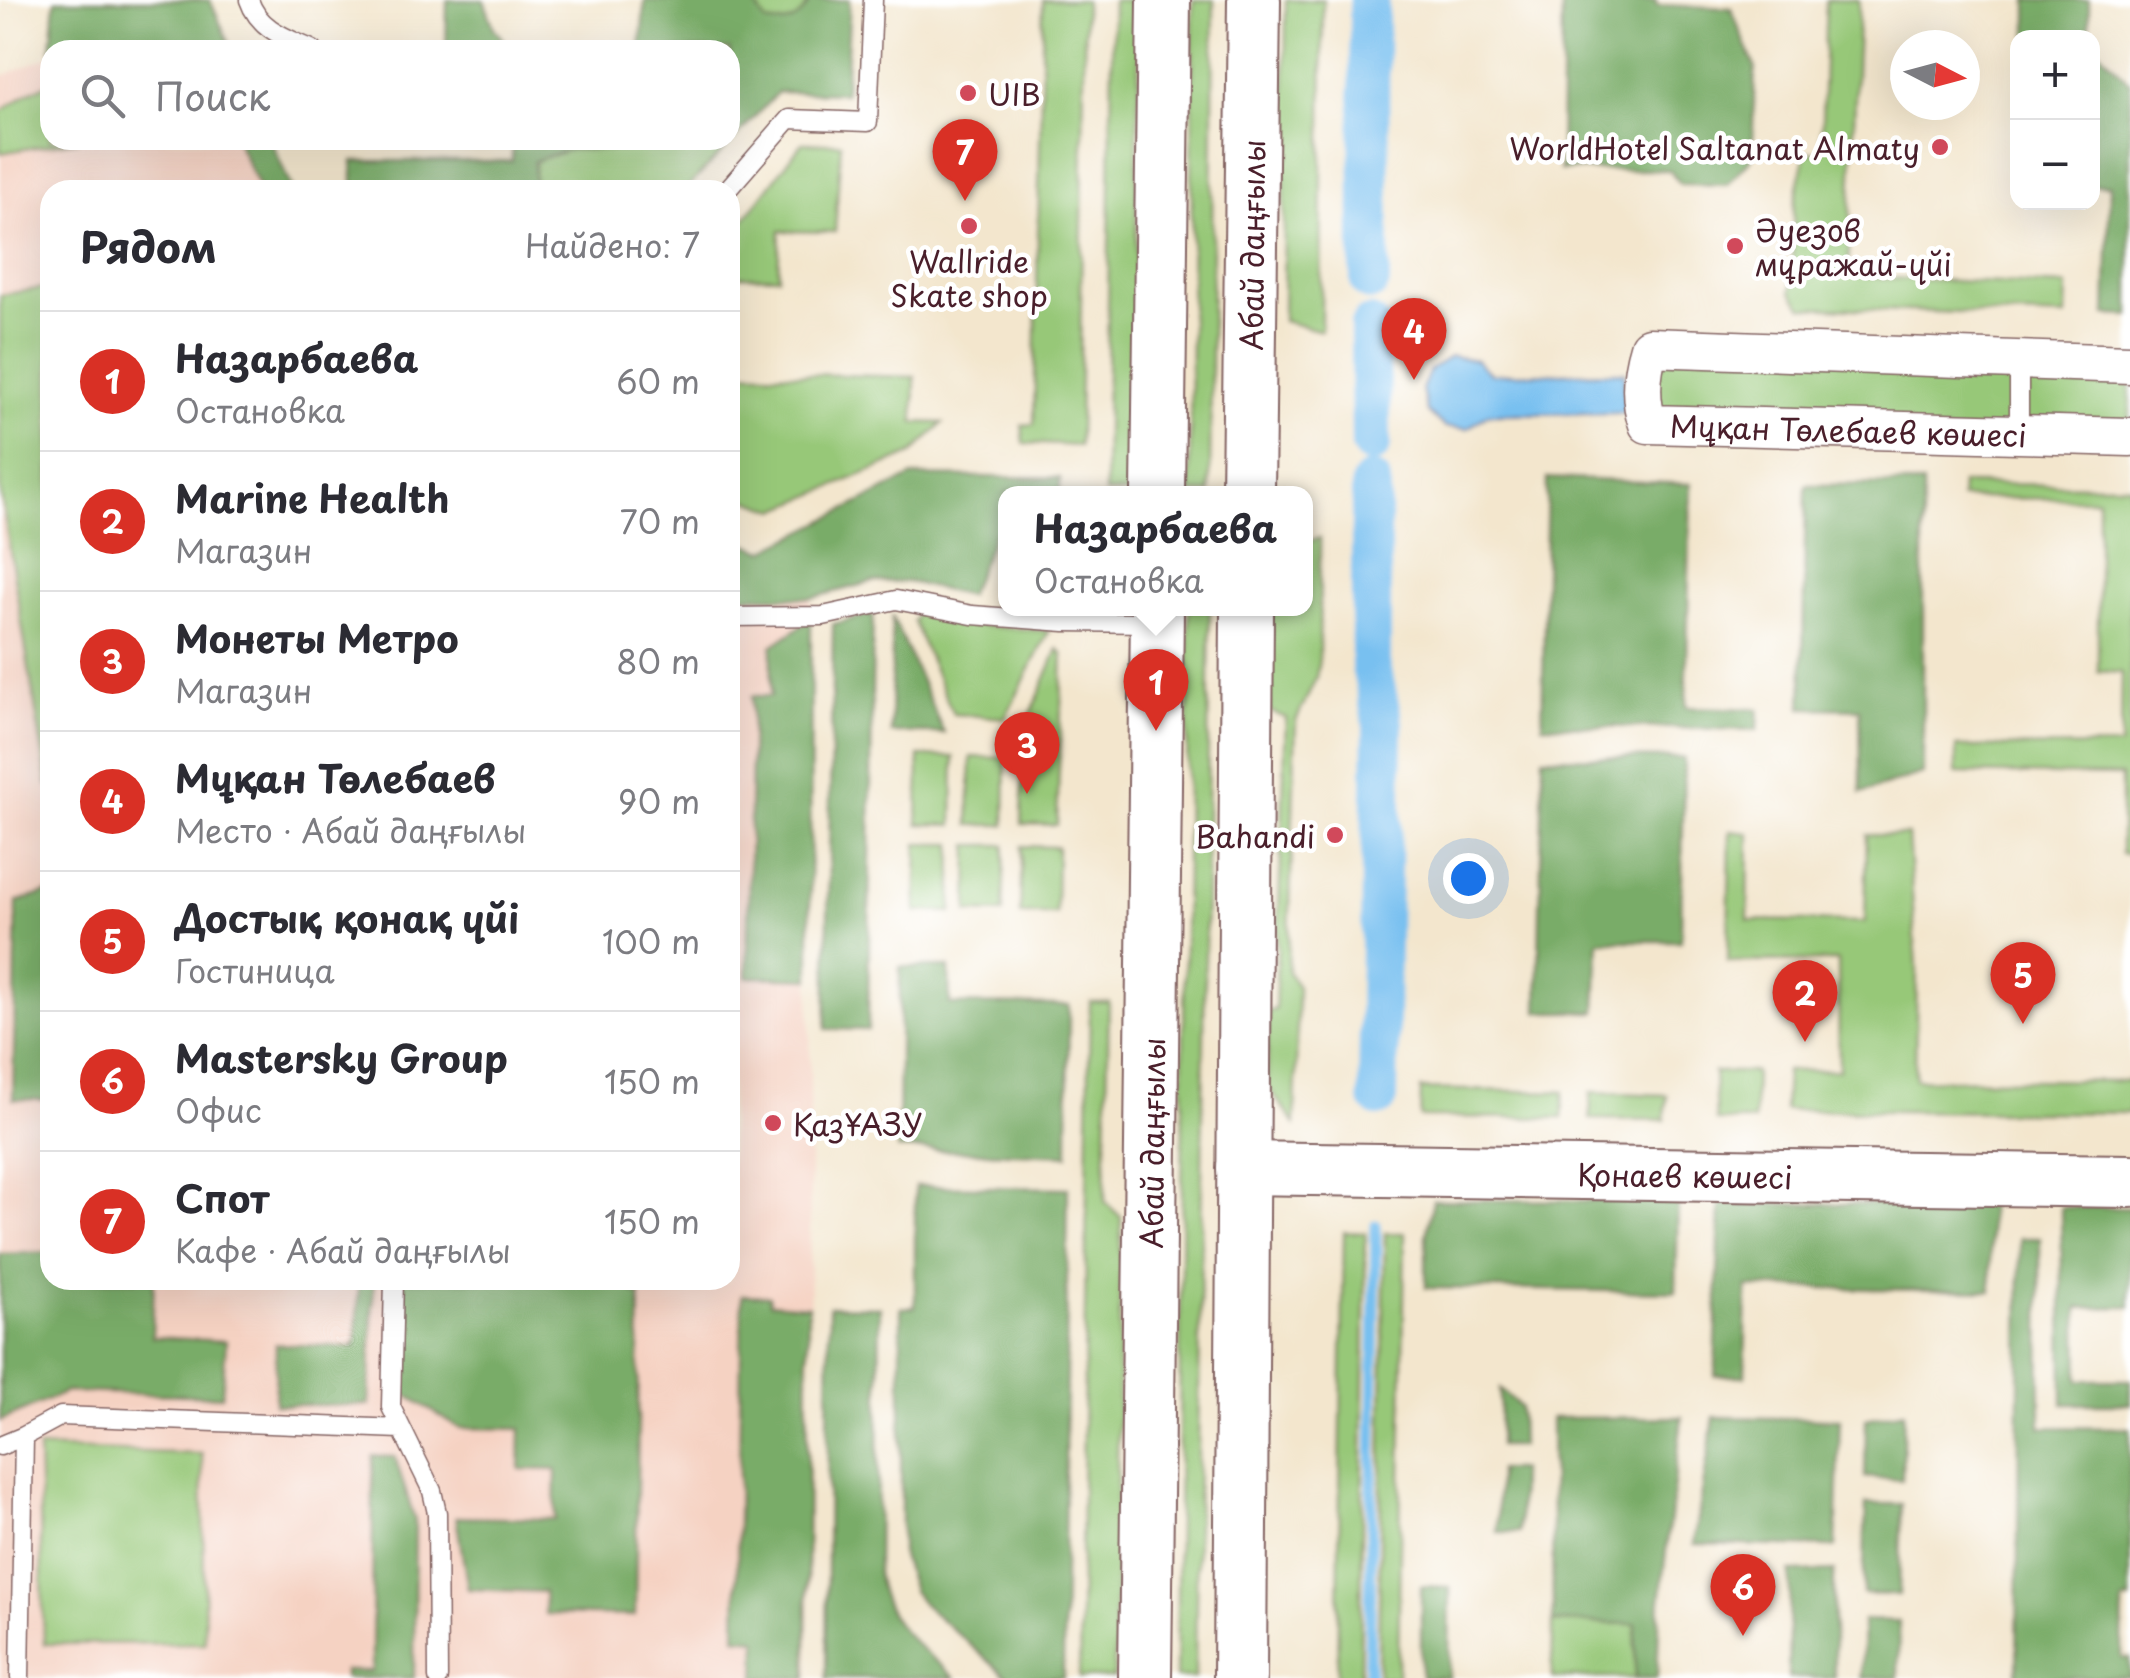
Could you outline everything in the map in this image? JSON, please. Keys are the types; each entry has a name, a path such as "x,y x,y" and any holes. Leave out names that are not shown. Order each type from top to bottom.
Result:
{"main road":[{"path":"1158,486 1164,0"},
{"name":"Абай даңғылы","path":"1248,486 1254,0"},
{"name":"Абай даңғылы","path":"1145,1678 1156,616"},
{"path":"1240,1678 1247,616"},
{"name":"Қонаев көшесі","path":"1243,1168 2130,1181"}],"street":[{"name":"Мұқан Төлебаев көшесі","path":"2130,364 1649,347 1641,404 1648,424 2130,438"}],"lane":[{"path":"249,0 252,11 271,31 291,40"},
{"path":"736,180 789,119 868,122 872,0"},
{"path":"2019,361 2019,435"},
{"path":"740,617 812,617 896,600 972,616 1065,622 1156,616"},
{"path":"394,1290 391,1407 432,1491 436,1513 438,1678"},
{"path":"0,1446 61,1416 401,1429"},
{"path":"20,1678 24,1436"}],"shaded area":[{"path":"40,60 40,150 275,150 288,180 40,180 40,1290 740,1290 740,596 811,598 809,1678 0,1678 0,77"}],"green space":[{"path":"55,0 210,0 228,40 52,40"},
{"path":"447,0 484,0 494,28 503,40 446,40"},
{"path":"645,0 753,0 766,22 781,23 798,17 810,0 850,0 845,93 778,92 740,133 740,40 641,40"},
{"path":"753,0 810,0 798,18 781,23 766,22"},
{"path":"1043,0 1085,0 1079,446 1024,443 1022,425 1034,424"},
{"path":"1113,0 1140,0 1132,486 1105,486"},
{"path":"1193,0 1214,0 1210,486 1190,486"},
{"path":"1286,0 1323,0 1321,331 1283,321"},
{"path":"1562,0 1656,0 1657,5 1731,8 1755,67 1752,158 1727,185 1680,184 1670,170 1560,170"},
{"path":"1826,0 1859,0 1848,276 2067,286 2066,317 1803,307 1791,292 1794,204 1806,153 1821,152"},
{"path":"2028,0 2089,0 2089,30 2028,30"},
{"path":"2100,51 2130,82 2130,316 2106,315 2110,185 2100,185"},
{"path":"40,87 40,146 0,153 0,112"},
{"path":"802,143 841,143 835,232 780,231 778,277 740,276 740,225"},
{"path":"241,150 275,150 288,180 255,180"},
{"path":"512,150 568,150 534,161 534,180 353,180 353,161 512,161"},
{"path":"568,150 724,150 695,180 534,180 534,161"},
{"path":"40,289 40,736 0,490 0,295"},
{"path":"1649,347 2130,364 2130,437 1648,424"},
{"path":"740,372 915,377 914,422 943,423 912,454 777,510 740,497"},
{"path":"913,476 1060,478 1060,486 998,486 998,531 968,596 909,582 873,582 811,598 740,596 740,541 764,551"},
{"path":"1547,478 1691,484 1686,707 1759,709 1758,730 1542,725"},
{"path":"1923,484 1923,774 1861,793 1860,709 1802,708 1806,485"},
{"path":"1962,484 2130,485 2130,854 2121,854 2121,776 1956,773 1956,747 2121,746 2122,673 2098,671 2098,499 1961,498"},
{"path":"1320,538 1319,660 1316,678 1296,721 1288,972 1298,987 1295,1124 1267,1086 1268,1011 1275,1010 1286,718 1269,711 1272,616 1313,616 1313,540"},
{"path":"919,610 946,623 1049,631 1005,718 953,714 913,621"},
{"path":"873,614 868,1030 826,1029 833,624"},
{"path":"892,616 944,733 891,733"},
{"path":"1189,616 1210,616 1195,1678 1176,1678"},
{"path":"811,619 810,979 747,977 752,696 771,696 772,646"},
{"path":"1058,649 1063,654 1057,825 1022,824 1023,733"},
{"path":"919,756 954,757 953,825 918,824"},
{"path":"971,757 1006,758 1005,825 969,825"},
{"path":"1543,757 1684,758 1681,941 1599,941 1596,1012 1538,1012"},
{"path":"1730,831 1749,833 1748,920 1865,922 1867,835 1908,835 1917,966 1915,1079 2130,1081 2130,1113 1784,1110 1786,1071 1839,1070 1838,961 1728,962"},
{"path":"918,844 953,844 952,912 916,911"},
{"path":"969,845 1005,845 1003,913 968,912"},
{"path":"1022,846 1057,847 1056,914 1020,914"},
{"path":"40,895 40,1100 13,1099 17,902"},
{"path":"900,967 949,967 950,1004 1069,1005 1068,1155 898,1149"},
{"path":"1090,1002 1109,1002 1105,1202 1121,1217 1114,1678 1079,1678"},
{"path":"1714,1072 1755,1072 1754,1121 1716,1121"},
{"path":"1421,1089 1564,1092 1562,1118 1420,1117"},
{"path":"1591,1092 1667,1095 1665,1120 1590,1119"},
{"path":"915,1186 1068,1188 1063,1678 1008,1678 923,1604 913,1591 901,1553 901,1308 915,1307"},
{"path":"1433,1200 1678,1201 1676,1292 1426,1288 1426,1235"},
{"path":"1720,1204 1989,1204 1991,1291 1747,1287 1745,1376 1715,1376"},
{"path":"2061,1207 2130,1208 2130,1307 2078,1308 2079,1380 2130,1380 2130,1404 2063,1404"},
{"path":"1344,1232 1366,1233 1360,1678 1337,1678"},
{"path":"1385,1233 1405,1233 1398,1678 1378,1678"},
{"path":"2020,1238 2040,1238 2041,1427 2130,1428 2130,1601 2123,1601 2122,1658 2130,1658 2130,1678 2017,1678"},
{"path":"40,1252 40,1290 154,1290 152,1337 226,1341 222,1396 66,1392 0,1421 0,1254"},
{"path":"359,1290 374,1290 369,1405 275,1405 276,1344 356,1347"},
{"path":"401,1290 634,1290 640,1294 635,1616 545,1614 544,1592 468,1589 456,1517 555,1519 556,1470 520,1469 521,1429 459,1428 399,1390"},
{"path":"742,1295 769,1296 770,1303 808,1306 807,1678 756,1678 757,1639 736,1637"},
{"path":"829,1306 880,1307 877,1572 895,1620 955,1678 826,1678"},
{"path":"1500,1389 1520,1406 1521,1446 1499,1446"},
{"path":"1904,1411 1902,1480 1865,1477 1866,1419"},
{"path":"1682,1417 1660,1602 1657,1678 1635,1678 1636,1624 1553,1622 1551,1418"},
{"path":"1714,1417 1840,1419 1836,1547 1694,1544"},
{"path":"38,1448 202,1454 205,1643 44,1644"},
{"path":"373,1456 395,1457 415,1521 414,1678 344,1678 344,1671 372,1671"},
{"path":"1498,1470 1520,1470 1519,1532 1497,1532"},
{"path":"1866,1504 1902,1504 1899,1595 1863,1594"},
{"path":"1834,1571 1834,1678 1788,1678 1790,1572"},
{"path":"1421,1586 1450,1587 1449,1678 1421,1678"},
{"path":"1863,1620 1899,1621 1898,1678 1861,1678"},
{"path":"1553,1622 1636,1624 1635,1678 1552,1678"}],"water":[{"path":"1451,356 1476,360 1491,374 1624,372 1624,413 1488,414 1467,429 1445,427 1427,412 1422,390 1430,369"}],"waterway":[{"path":"1369,0 1370,281"},
{"path":"1370,326 1371,444"},
{"path":"1371,483 1371,666 1383,724 1378,1097"},
{"path":"1369,1678 1376,1225"}],"place":[{"name":"UIB","path":"968,93"},
{"name":"WorldHotel Saltanat Almaty","path":"1940,147"},
{"name":"Спот","path":"965,201"},
{"name":"Wallride Skate shop","path":"969,226"},
{"name":"Әуезов мұражай-үйі","path":"1735,246"},
{"name":"Мұқан Төлебаев","path":"1414,380"},
{"name":"Назарбаева","path":"1156,731"},
{"name":"Монеты Метро","path":"1027,794"},
{"name":"Bahandi","path":"1335,835"},
{"name":"Достық қонақ үйі","path":"2023,1024"},
{"name":"Marine Health","path":"1805,1042"},
{"name":"ҚазҰАЗУ","path":"773,1123"},
{"name":"Mastersky Group","path":"1743,1636"}]}
